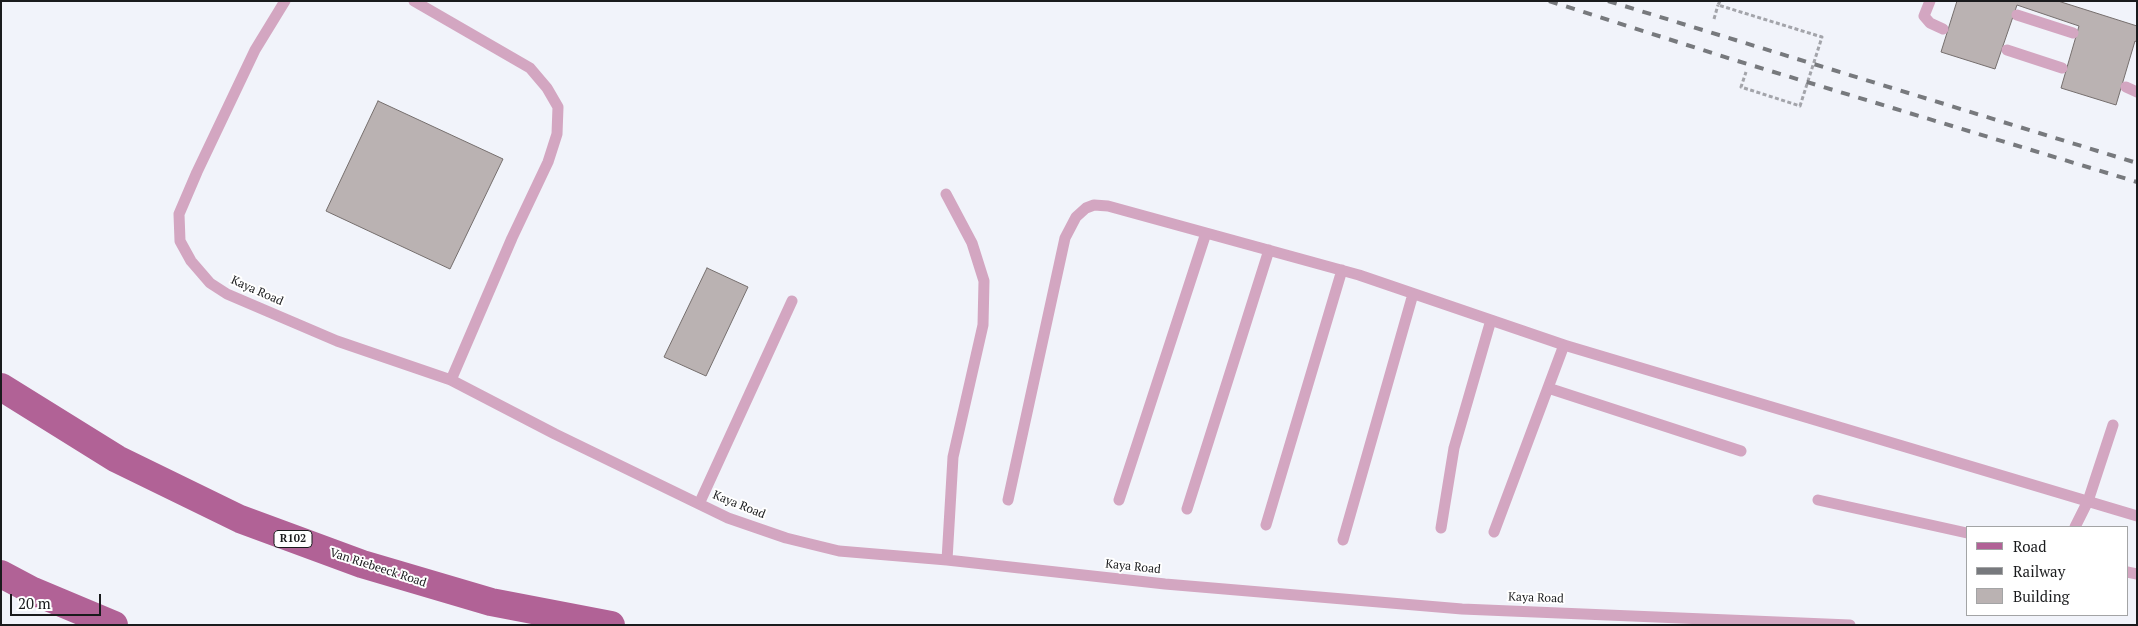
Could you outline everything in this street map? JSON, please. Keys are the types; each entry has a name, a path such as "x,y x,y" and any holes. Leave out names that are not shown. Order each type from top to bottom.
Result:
{"main road":[{"name":"Van Riebeeck Road","path":"1,386 117,459 240,519 362,564 482,599 611,625"},
{"path":"1,574 33,591 114,625"}],"lane":[{"name":"Kaya Road","path":"285,1 255,50 197,172 180,214 180,241 191,261 210,283 227,294 336,340 450,380 555,434 728,518 778,535 839,551 947,560 1165,584 1462,609 1850,625"},
{"path":"414,1 530,68 547,88 558,107 557,134 548,162 512,238 450,380"},
{"path":"1930,1 1924,16 1930,23 1943,28"},
{"path":"2017,15 2073,33"},
{"path":"2007,50 2062,68"},
{"path":"946,194 972,243 984,281 983,325 953,457 947,560"},
{"path":"1008,500 1065,238 1076,217 1086,208 1094,205 1108,206 1342,270 1564,345 2137,516"},
{"path":"1119,500 1206,233"},
{"path":"1187,509 1269,250"},
{"path":"1266,525 1342,270"},
{"path":"1343,540 1413,294"},
{"path":"699,504 792,300"},
{"path":"1440,528 1454,448 1491,320"},
{"path":"1494,532 1564,345"},
{"path":"1548,388 1742,450"},
{"path":"2076,526 2088,501 2113,425"},
{"path":"1818,500 1966,533"}],"path":[{"path":"1714,19 1719,3 1822,37 1800,106 1741,88 1746,72"}],"building":[{"path":"1957,1 2058,1 2137,26 2137,42 2135,41 2116,105 2061,88 2079,26 2017,5 1995,69 1941,52"},
{"path":"378,101 503,159 450,269 326,211"},
{"path":"707,268 748,287 706,376 664,357"}],"railway":[{"path":"1549,1 1731,59 2137,182"},
{"path":"1608,1 2137,163"}]}
